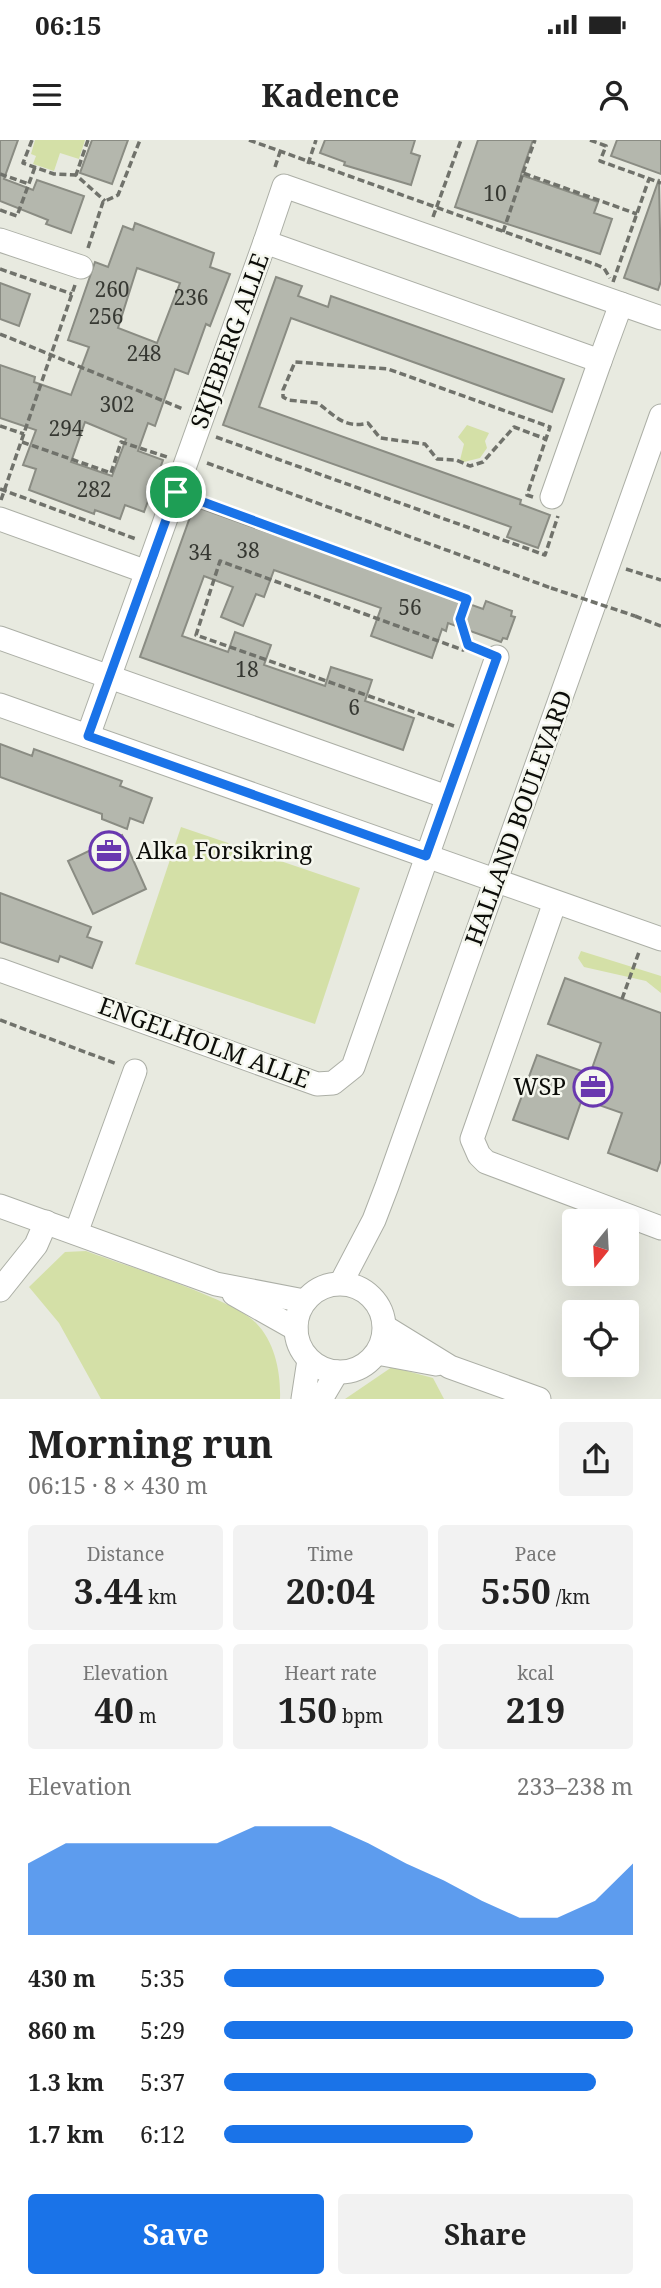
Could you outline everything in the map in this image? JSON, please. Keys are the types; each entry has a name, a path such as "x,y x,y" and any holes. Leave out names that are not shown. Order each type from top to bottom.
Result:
{"street":[{"name":"SKJEBERG ALLE","path":"88,736 176,492 179,457 265,242 284,187 426,236 618,292 661,318"},
{"path":"0,240 81,267"},
{"name":"SKJEBERG ALLE","path":"265,242 600,361"},
{"path":"556,502 600,361 618,292"},
{"name":"HALLAND BOULEVARD","path":"352,1286 661,416"},
{"path":"0,519 147,572"},
{"path":"0,638 447,797"},
{"name":"ENGELHOLM ALLE","path":"0,970 317,1084 332,1083 353,1067 497,657"},
{"path":"0,705 661,939"},
{"path":"555,902 472,1139 479,1156 486,1162 661,1228"},
{"path":"76,1233 135,1071"},
{"path":"0,1206 216,1284 304,1301"},
{"path":"0,1290 36,1245 46,1223"},
{"path":"216,1284 296,1329"},
{"path":"324,1286 352,1286 375,1299 382,1312 385,1327 377,1353 357,1369 337,1372 320,1367 309,1360 301,1350 296,1329 298,1312 304,1301 324,1286"},
{"path":"385,1327 450,1367 477,1388 539,1399"},
{"path":"377,1353 450,1367"},
{"path":"303,1399 309,1360"},
{"path":"321,1399 337,1372"}],"path":[{"path":"32,140 23,163 54,174 76,175 105,201"},
{"path":"76,175 88,140"},
{"path":"0,503 2,490 105,201 118,195 140,140"},
{"path":"249,140 597,265 604,268 618,292"},
{"path":"308,163 316,140"},
{"path":"426,236 461,140"},
{"path":"503,232 535,140"},
{"path":"590,140 606,146 600,161 661,183"},
{"path":"0,210 18,216 35,167"},
{"path":"523,173 637,214"},
{"path":"0,174 29,184"},
{"path":"618,292 637,214 649,178"},
{"path":"0,269 72,295"},
{"path":"0,334 181,405 192,421 545,555 556,502"},
{"path":"546,439 514,428 482,462 470,466 456,460 438,459 425,444 380,438 369,424 355,427 328,415 318,403 288,400 283,397 283,390 295,362 388,369 550,427"},
{"path":"0,426 24,434"},
{"path":"21,442 111,473 121,442 179,457 661,626"},
{"path":"165,470 179,457"},
{"path":"2,490 141,540"},
{"path":"176,492 467,599 460,619 468,645"},
{"path":"468,645 463,650 220,561 196,635 470,731"},
{"path":"609,563 661,580"},
{"path":"468,645 497,657"},
{"path":"622,999 636,959"},
{"path":"0,1020 135,1071"}],"green space":[{"path":"35,140 85,140 79,159 60,153 54,171 33,164 36,156 31,154"},
{"path":"467,425 489,433 485,441 487,448 480,458 464,462 460,460 464,444 458,437"},
{"path":"181,827 360,888 315,1024 135,964"},
{"path":"581,951 661,976 661,993 646,981 584,967 578,958"},
{"path":"86,1251 201,1293 243,1313 256,1323 268,1339 278,1369 280,1399 101,1399 59,1323 29,1287 65,1252"},
{"path":"392,1367 433,1378 444,1399 345,1399"}],"building":[{"path":"0,140 18,140 4,179 33,190 37,180 84,196 71,233 46,224 48,220 0,201"},
{"path":"92,140 128,140 112,184 80,173"},
{"path":"325,140 415,140 411,153 420,156 411,185 344,165 345,162 320,153"},
{"path":"478,140 533,140 521,175 598,202 594,213 612,219 600,254 455,207"},
{"path":"617,140 661,140 661,174 611,156"},
{"path":"659,179 661,281 658,290 624,278"},
{"path":"135,223 214,253 210,267 230,274 210,326 206,324 188,374 175,369 155,426 148,423 138,451 163,460 144,512 125,505 120,519 95,510 94,514 29,490 36,469 23,465 36,430 0,418 0,365 35,377 34,382 71,395 89,347 68,340 95,262 108,267 123,226 133,230","holes":["137,268 180,283 157,343 118,328","85,422 126,439 112,476 71,462"]},
{"path":"276,277 302,286 298,296 328,307 331,296 564,379 552,412 291,318 259,407 521,500 520,504 550,515 538,548 507,537 511,527 223,425"},
{"path":"0,283 30,294 19,326 0,319"},
{"path":"194,506 483,609 486,601 512,611 511,616 515,617 507,639 503,638 501,642 448,623 446,631 442,629 432,658 371,636 381,608 274,570 264,597 256,594 243,626 221,617 233,587 204,576 182,636 228,652 235,632 271,645 264,665 325,686 331,667 372,680 365,701 414,718 403,750 140,657"},
{"path":"0,744 32,756 34,749 122,781 120,786 152,798 143,823 130,818 127,829 102,819 102,814 0,777"},
{"path":"122,835 146,889 93,914 68,861"},
{"path":"0,893 91,927 87,937 102,942 92,968 60,956 58,962 0,942"},
{"name":"WSP","path":"565,978 661,1013 661,1160 657,1171 608,1153 622,1113 582,1099 568,1139 513,1120 537,1055 590,1074 601,1043 548,1024"}],"place":[{"name":"Alka Forsikring","path":"109,851"},
{"name":"WSP","path":"593,1087"}],"route":[{"path":"176,492 467,599 460,619 468,645 497,657 426,856 88,736 176,492"}]}
